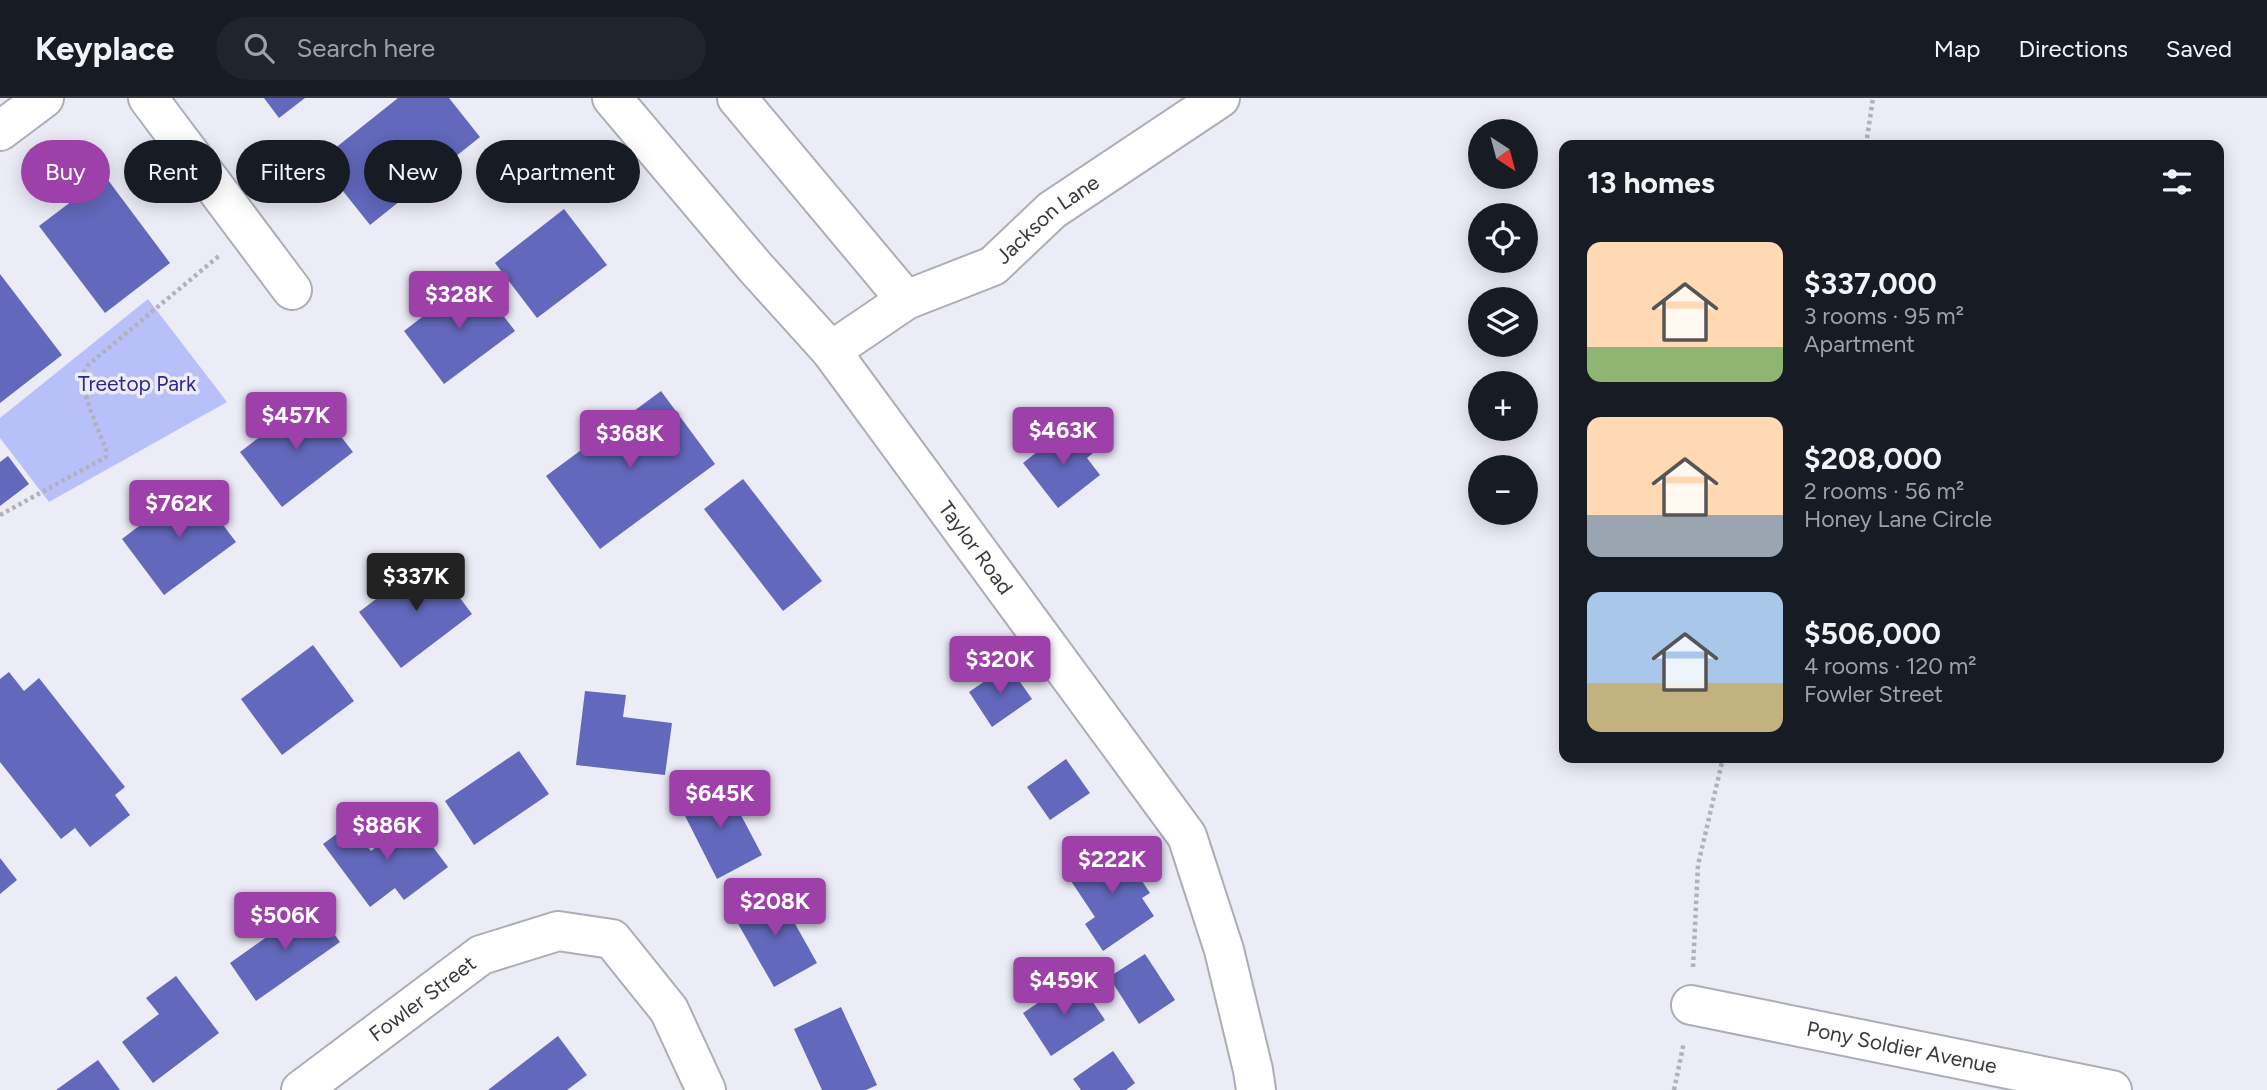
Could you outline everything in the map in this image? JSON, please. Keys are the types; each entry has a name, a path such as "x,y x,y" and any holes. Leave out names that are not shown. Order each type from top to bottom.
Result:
{"street":[{"path":"0,131 44,98"},
{"path":"148,98 292,290"},
{"name":"Taylor Road","path":"612,98 755,267 831,351 1187,836 1224,950 1256,1090"},
{"path":"737,98 906,300"},
{"name":"Jackson Lane","path":"831,351 906,300 993,266 1052,210 1220,98"},
{"name":"Fowler Street","path":"301,1090 481,955 558,931 612,939 669,1010 706,1090"},
{"name":"Pony Soldier Avenue","path":"1691,1005 2112,1090"}],"path":[{"path":"1867,140 1873,98"},
{"path":"0,515 106,457 84,390 81,377 83,372 88,365 248,232"},
{"path":"1674,1090 1691,1005 1698,865 1722,763"}],"green space":[{"name":"Treetop Park","path":"148,299 227,402 49,502 0,438 0,418"}],"building":[{"path":"264,98 305,98 279,118"},
{"path":"398,98 449,98 480,137 462,151 462,140 364,140 364,203 398,203 370,225 350,200 350,140 345,140"},
{"path":"110,183 170,263 105,313 39,226 69,203 110,203"},
{"path":"564,209 607,265 537,318 495,263"},
{"path":"0,274 62,355 0,403"},
{"path":"474,277 515,331 444,384 404,331"},
{"path":"661,391 715,464 600,549 546,476"},
{"path":"311,398 353,452 282,507 240,452"},
{"path":"1071,425 1093,453 1087,458 1100,475 1058,508 1023,463"},
{"path":"8,456 29,484 0,506 0,462"},
{"path":"743,479 822,581 783,611 704,509"},
{"path":"193,485 236,542 164,595 122,539"},
{"path":"430,558 472,614 401,668 359,612"},
{"path":"313,645 354,701 282,755 241,699"},
{"path":"1008,665 1032,699 992,727 969,692"},
{"path":"9,672 24,691 39,678 125,787 115,795 130,815 90,847 75,828 61,839 0,762 0,679"},
{"path":"585,691 626,695 623,717 672,723 665,775 576,765"},
{"path":"519,751 549,794 474,845 445,801"},
{"path":"1066,759 1090,793 1050,820 1027,787"},
{"path":"723,781 762,855 717,879 679,804"},
{"path":"412,819 448,867 404,900 395,888 370,907 323,844 350,824 371,851"},
{"path":"1116,842 1150,893 1142,898 1154,916 1103,951 1085,924 1095,917 1067,875"},
{"path":"0,858 17,880 0,894"},
{"path":"775,888 817,963 774,987 732,913"},
{"path":"313,904 340,942 256,1001 230,963"},
{"path":"1145,954 1175,1000 1139,1024 1109,977"},
{"path":"176,976 219,1033 153,1083 122,1042 159,1014 146,998"},
{"path":"1076,977 1105,1020 1051,1056 1023,1013"},
{"path":"841,1007 877,1085 866,1090 822,1090 794,1029"},
{"path":"558,1036 587,1075 567,1090 488,1090"},
{"path":"1113,1051 1135,1083 1126,1090 1081,1090 1073,1079"},
{"path":"98,1060 120,1090 56,1090"}]}
